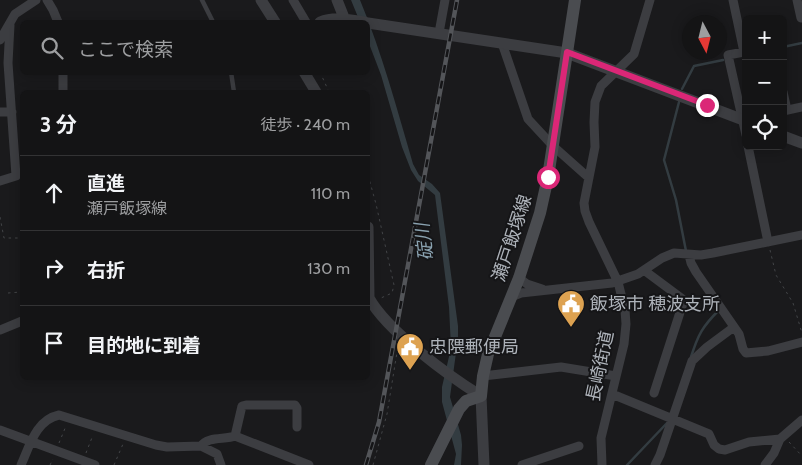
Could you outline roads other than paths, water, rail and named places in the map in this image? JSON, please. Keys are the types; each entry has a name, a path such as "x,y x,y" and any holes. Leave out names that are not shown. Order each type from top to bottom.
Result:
{"main road":[{"name":"瀬戸飯塚線","path":"481,396 488,354 519,278 540,213 553,146 575,0"},
{"path":"431,465 459,409 466,401 481,396"}],"street":[{"path":"0,40 15,14 36,0"},
{"path":"47,0 57,20"},
{"path":"261,0 274,20"},
{"path":"293,0 305,20"},
{"path":"325,20 330,18 345,20 337,0"},
{"path":"439,33 445,0"},
{"name":"長崎街道","path":"602,465 601,438 624,344 626,324 625,310 618,282 585,212 584,203 596,147 595,102 601,86 616,70 626,64 634,54 650,0"},
{"path":"733,0 744,52 728,56 742,109"},
{"path":"797,0 800,18 802,17"},
{"path":"370,24 567,52 742,119"},
{"path":"0,181 19,175 8,63 10,25"},
{"path":"502,43 528,119 553,146 589,178"},
{"path":"63,75 63,90"},
{"path":"306,75 315,90"},
{"path":"787,111 802,107"},
{"path":"0,112 12,112"},
{"path":"787,137 802,143"},
{"path":"749,150 768,242"},
{"path":"511,297 520,293 618,282 645,271 662,258 674,253 714,253 802,235"},
{"path":"689,254 696,272 734,327 746,353 768,351 802,342"},
{"path":"645,271 684,300 654,393"},
{"path":"519,278 527,284 544,290"},
{"path":"370,299 375,308 400,334 459,382 481,396 484,465"},
{"path":"0,330 20,321"},
{"path":"655,465 692,361 707,346 734,327"},
{"path":"483,376 561,367 616,376"},
{"path":"612,394 709,434 714,445 719,449 725,450 749,442 782,438"},
{"path":"235,436 240,411 242,406 246,405 295,405 298,408 297,427"},
{"path":"21,465 31,441 43,422 59,415 156,445 201,446 217,454 220,465"},
{"path":"764,465 774,453 782,438 802,420"},
{"path":"0,430 95,465"},
{"path":"201,446 209,440 235,436 309,465"},
{"path":"522,465 579,446"}],"lane":[{"path":"202,0 212,20"},
{"path":"231,75 234,90"}],"waterway":[{"path":"787,46 802,43"},
{"path":"682,89 694,66 723,60"},
{"path":"679,102 664,160 676,200 686,251"},
{"path":"691,357 701,332 718,309"},
{"path":"627,465 667,423"}],"railway":[{"path":"366,465 379,422 457,0"}],"place":[{"name":"飯塚市 穂波支所","path":"571,328"},
{"name":"忠隈郵便局","path":"410,371"}],"water label":[{"name":"碇川","path":"424,242"}]}
